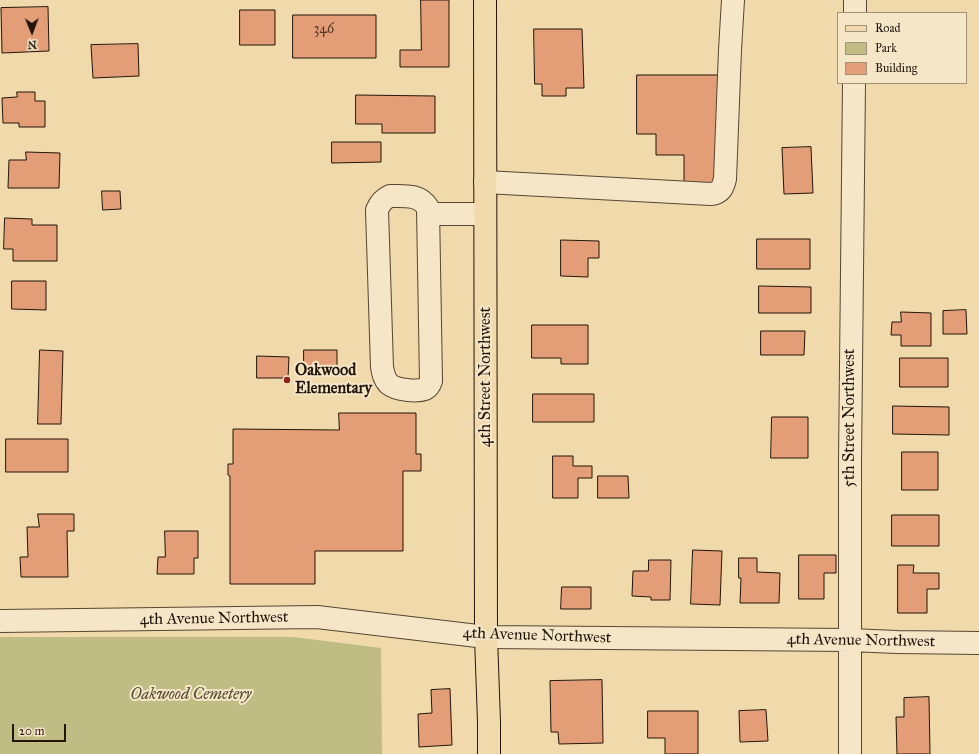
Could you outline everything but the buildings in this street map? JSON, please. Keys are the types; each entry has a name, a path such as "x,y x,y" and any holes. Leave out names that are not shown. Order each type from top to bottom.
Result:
{"main road":[{"name":"4th Street Northwest","path":"485,0 486,637 489,754"}],"street":[{"path":"485,182 712,194 720,191 725,179 733,0"},
{"path":"855,0 855,12"},
{"name":"5th Street Northwest","path":"850,754 850,444 854,84"},
{"path":"390,196 408,196 419,199 425,203 428,208 428,214 431,381 429,386 424,389 410,390 389,384 384,377 382,367 377,210 380,203 390,196"},
{"path":"428,214 485,214"},
{"name":"4th Avenue Northwest","path":"0,621 317,617 486,637 850,640 979,643"}],"green space":[{"name":"Oakwood Cemetery","path":"0,637 294,637 381,648 382,754 0,754"}],"place":[{"name":"Oakwood Elementary","path":"287,380"}]}
